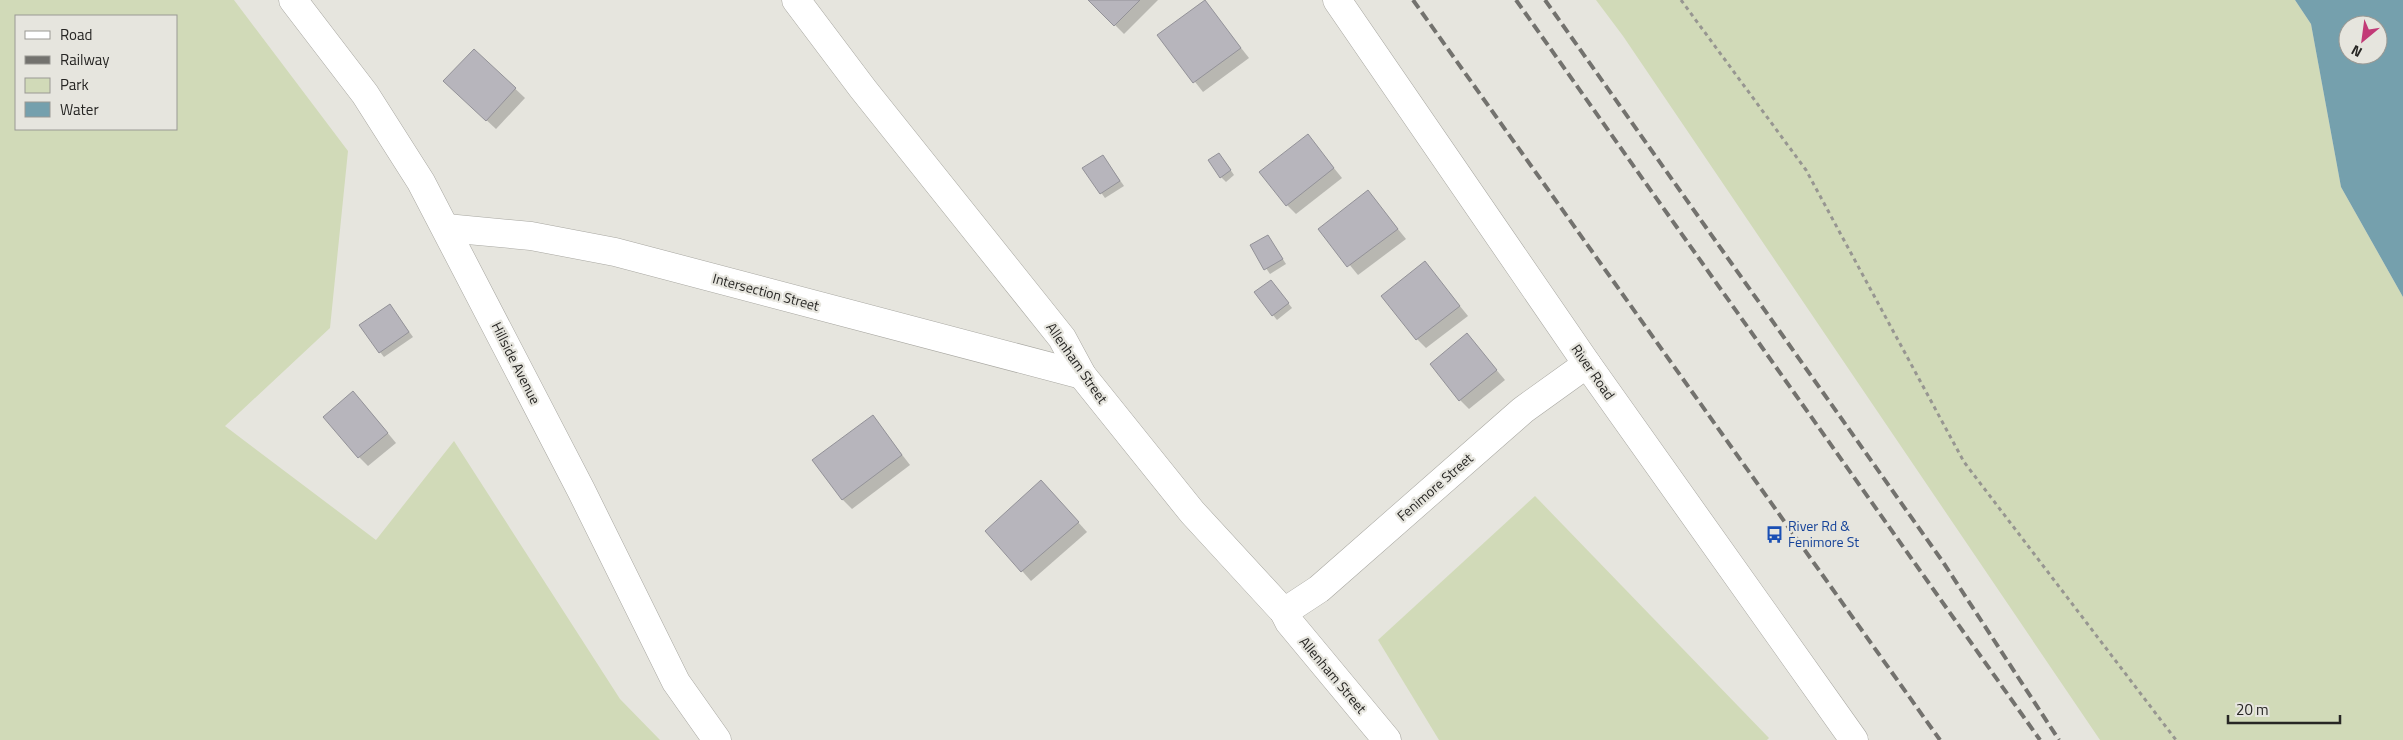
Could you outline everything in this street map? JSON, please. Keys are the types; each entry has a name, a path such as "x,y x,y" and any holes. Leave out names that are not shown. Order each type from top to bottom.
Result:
{"street":[{"name":"Hillside Avenue","path":"293,0 365,94 421,182 581,490 676,682 717,740"},
{"name":"Allenham Street","path":"796,0 863,89 1062,338 1082,375 1192,512 1284,612 1289,622 1387,740"},
{"name":"River Road","path":"1337,0 1587,364 1854,740"},
{"name":"Intersection Street","path":"446,228 531,236 615,252 1082,375"},
{"name":"Fenimore Street","path":"1284,612 1319,589 1523,410 1587,364"}],"path":[{"path":"1682,0 1806,170 1964,462 2176,740"}],"green space":[{"path":"0,0 234,0 348,151 330,328 225,426 376,540 454,441 620,699 660,740 0,740"},
{"path":"1596,0 2295,0 2311,24 2341,187 2403,297 2403,740 2100,740 1623,36"},
{"path":"1535,496 1769,738 1767,740 1439,740 1378,640"}],"water":[{"path":"2295,0 2403,0 2403,297 2341,187 2311,24"}],"building":[{"path":"1088,0 1140,0 1114,26"},
{"path":"1205,0 1241,48 1193,83 1157,35"},
{"path":"474,49 516,88 486,121 443,81"},
{"path":"1308,134 1334,168 1286,206 1259,172"},
{"path":"1219,153 1231,170 1220,178 1208,160"},
{"path":"1103,155 1120,181 1100,194 1082,168"},
{"path":"1368,190 1398,229 1347,267 1318,229"},
{"path":"1268,235 1283,259 1264,270 1250,245"},
{"path":"1425,261 1460,306 1416,340 1381,296"},
{"path":"1271,280 1289,303 1272,316 1254,292"},
{"path":"390,304 409,332 379,353 359,325"},
{"path":"1467,333 1497,370 1459,401 1430,364"},
{"path":"353,391 388,433 358,458 323,417"},
{"path":"873,415 902,455 842,500 812,460"},
{"path":"1041,480 1079,522 1021,572 985,531"}],"railway":[{"path":"1413,0 1940,740"},
{"path":"1516,0 2040,740"},
{"path":"1545,0 1943,562 2059,740"}],"place":[{"name":"River Rd & Fenimore St","path":"1774,534"}]}
